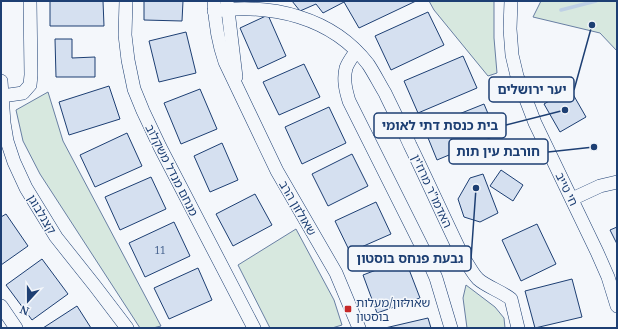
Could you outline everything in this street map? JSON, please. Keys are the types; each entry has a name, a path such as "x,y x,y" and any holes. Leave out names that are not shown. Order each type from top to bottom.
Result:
{"street":[{"path":"2,96 23,93 30,85 30,1"},
{"name":"מנחם מנדל משקלוב","path":"126,1 125,35 128,60 143,111 160,147 254,328"},
{"name":"חי טייב","path":"511,1 510,29 512,55 517,76 535,123 608,277 617,306"},
{"name":"האדמו\"ר מרוז'ין","path":"214,6 228,5 286,13 328,29 348,42 368,64 385,93 463,257 477,278 487,285 504,293 511,299 518,328"},
{"name":"שאולזון הרב","path":"228,5 237,87"},
{"name":"שאולזון הרב","path":"214,6 220,48 225,62 277,171 336,273 359,328"},
{"path":"356,51 346,68 345,88 349,101 431,266 451,328"},
{"name":"קצנלבוגן","path":"1,81 7,141 14,162 26,188 56,237 127,328"},
{"path":"572,199 600,186 617,182"},
{"path":"1,306 16,328"}],"shaded area":[{"path":"429,1 494,1 494,38 497,73 488,76 434,10"},
{"path":"541,1 617,1 617,51 600,33 533,17"},
{"path":"48,92 63,141 161,326 153,328 140,328 40,174 23,141 16,110"},
{"path":"296,229 334,300 342,325 332,328 270,328 238,265"},
{"path":"466,285 495,307 504,318 505,328 467,328 463,298"}],"building":[{"path":"50,1 103,1 104,26 50,26"},
{"path":"144,1 183,1 182,21 144,20"},
{"path":"292,1 416,1 359,28 344,2 323,13 316,4 300,11"},
{"path":"428,12 444,45 391,70 375,36"},
{"path":"268,15 286,56 258,69 240,28"},
{"path":"186,32 196,73 159,82 149,41"},
{"path":"55,39 72,39 72,58 95,57 95,77 56,77"},
{"path":"463,56 477,88 418,113 404,81"},
{"path":"304,64 320,97 279,115 263,82"},
{"path":"109,86 120,119 69,135 59,102"},
{"path":"200,89 217,129 181,144 164,103"},
{"path":"570,89 586,117 560,132 544,104"},
{"path":"484,104 497,135 437,160 424,128"},
{"path":"329,107 346,143 302,164 285,127"},
{"path":"127,133 142,166 95,187 80,155"},
{"path":"222,143 238,180 210,192 194,156"},
{"path":"352,154 368,186 328,206 312,174"},
{"path":"501,170 523,185 513,201 490,186"},
{"path":"483,174 498,213 480,222 464,217 458,199 470,178"},
{"path":"151,177 166,209 120,230 105,197"},
{"path":"255,194 272,225 233,246 216,214"},
{"path":"376,202 391,234 350,252 335,221"},
{"path":"6,214 28,246 1,265 1,217"},
{"path":"174,222 190,256 145,277 129,243"},
{"path":"537,224 556,264 521,281 502,240"},
{"path":"617,227 617,244 610,230"},
{"path":"42,259 68,294 32,320 6,285"},
{"path":"405,259 420,298 377,313 363,275"},
{"path":"198,268 212,300 169,319 154,288"},
{"path":"572,279 582,317 535,328 525,291"},
{"path":"77,306 91,328 43,328"},
{"path":"428,318 431,328 385,328"}],"waterway":[{"path":"561,10 596,1"}],"place":[{"name":"יער ירושלים","path":"592,25"},
{"name":"בית כנסת דתי לאומי","path":"565,110"},
{"name":"חורבת עין תות","path":"594,147"},
{"name":"גבעת פנחס בוסטון","path":"476,188"},
{"name":"שאולזון/מעלות בוסטון","path":"348,309"}]}
